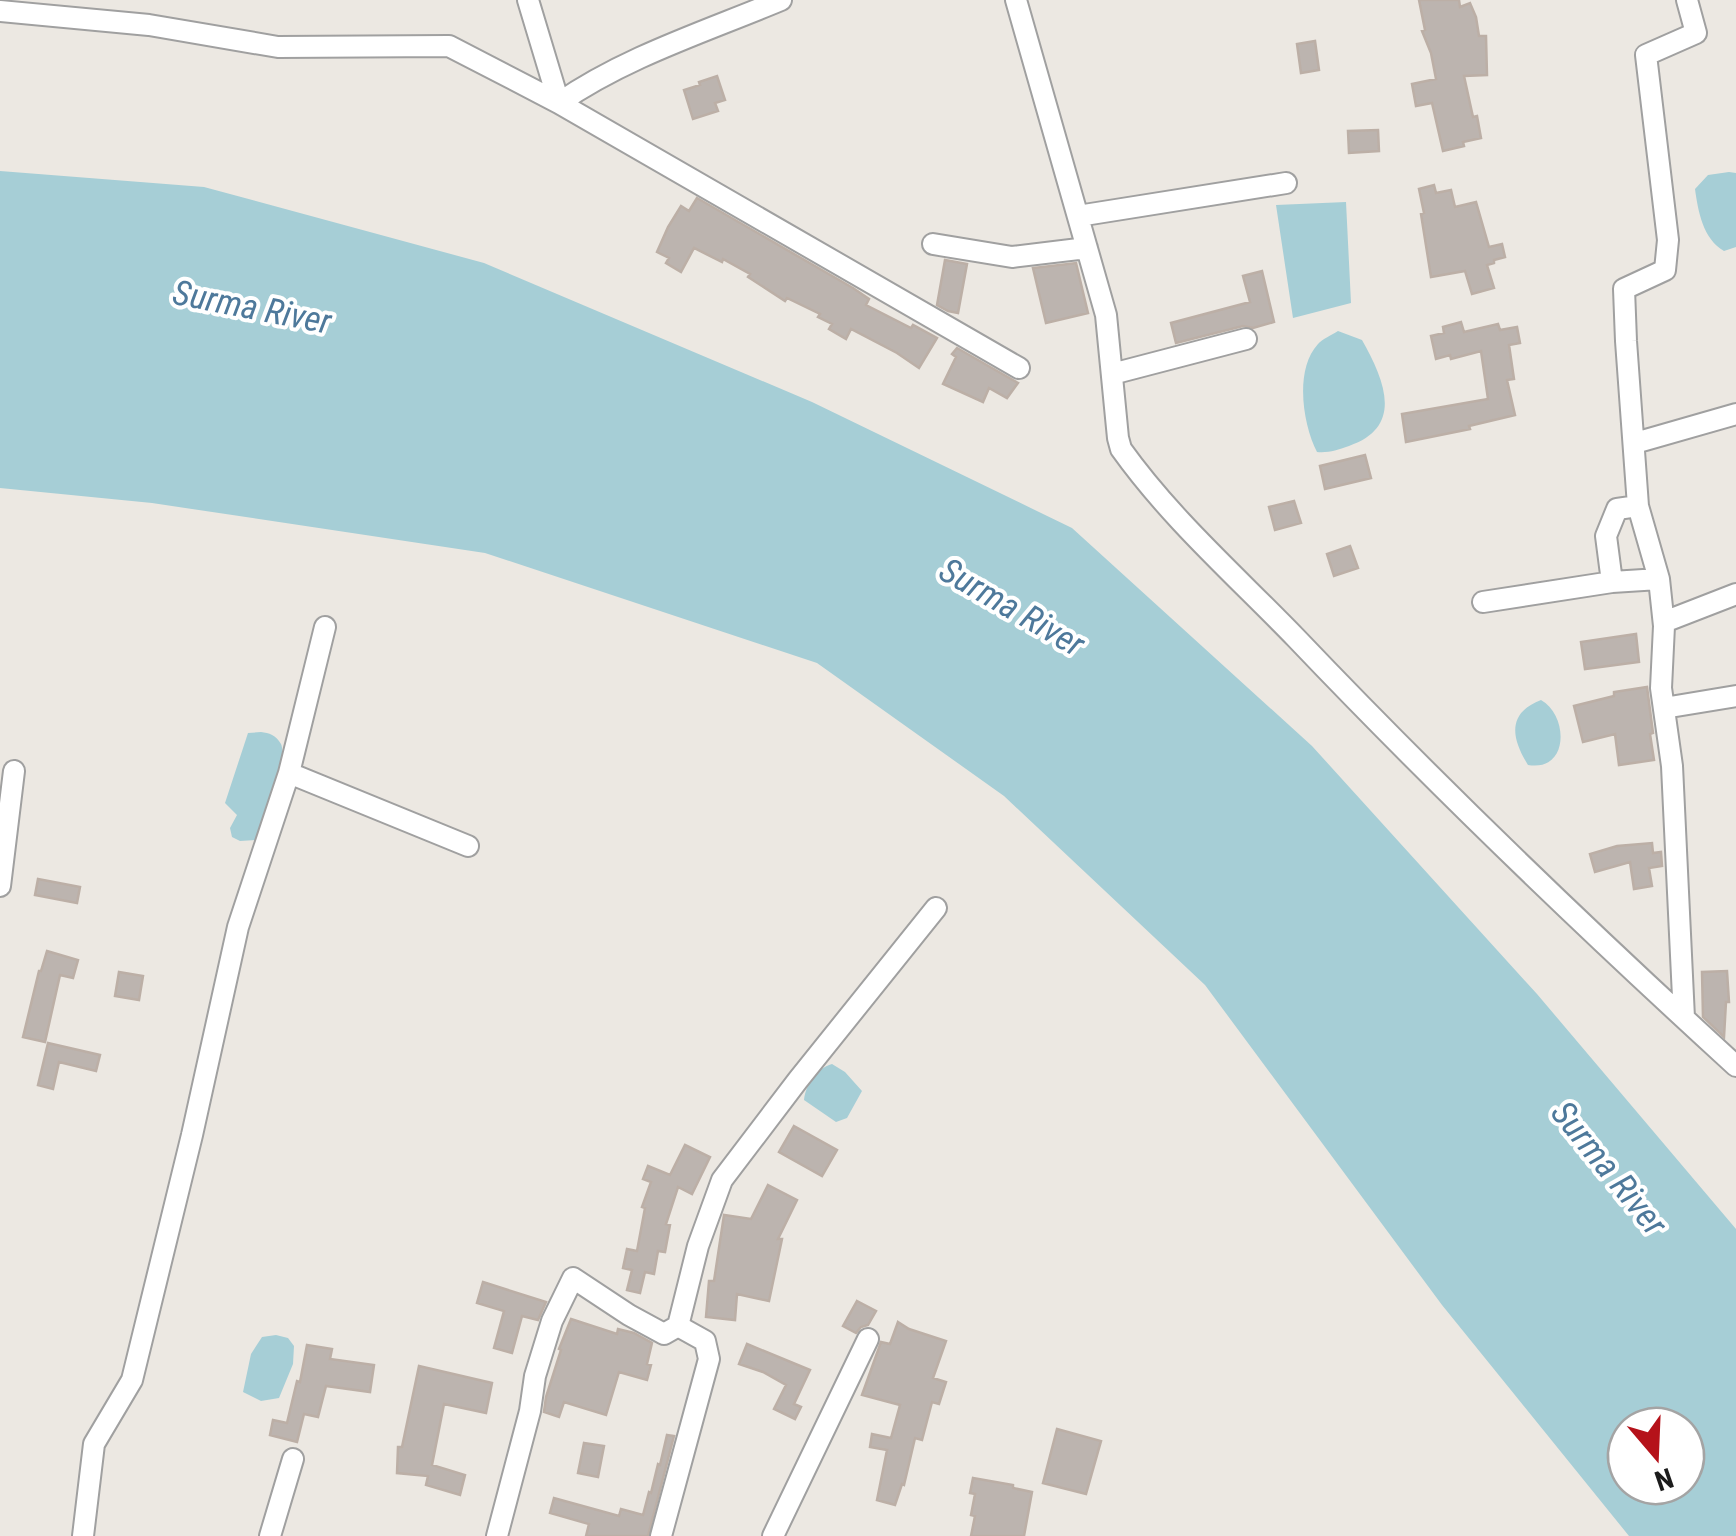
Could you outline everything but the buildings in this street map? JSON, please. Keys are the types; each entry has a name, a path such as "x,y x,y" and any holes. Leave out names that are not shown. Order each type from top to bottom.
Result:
{"street":[{"path":"121,0 125,23"},
{"path":"528,0 559,103"},
{"path":"559,103 584,85 654,52 781,0"},
{"path":"1016,0 1106,314 1122,449 1175,515 1360,705 1736,1066"},
{"path":"1684,1018 1672,766 1661,688 1664,622 1658,579 1638,506 1624,289 1665,270 1668,240 1646,55 1696,34 1687,0"},
{"path":"0,11 125,23 278,47 449,46 559,103 1019,368"},
{"path":"1078,216 1286,183"},
{"path":"933,244 1012,257 1087,248"},
{"path":"1112,374 1246,339"},
{"path":"1635,443 1736,414"},
{"path":"1612,582 1606,536 1617,509 1638,506"},
{"path":"1483,602 1612,582 1658,579"},
{"path":"1664,622 1736,594"},
{"path":"83,1536 94,1444 132,1380 238,927 289,772 325,627"},
{"path":"1664,708 1736,696"},
{"path":"0,886 14,772"},
{"path":"289,772 468,846"},
{"path":"498,1536 536,1376 552,1321 573,1278 629,1316 664,1334 678,1326 698,1246 722,1180 936,908"},
{"path":"661,1536 709,1360 705,1341 678,1326"},
{"path":"773,1536 868,1339"},
{"path":"270,1536 293,1459"}],"water":[{"name":"Surma River","path":"0,171 204,187 484,263 812,402 1072,528 1312,746 1537,994 1736,1229 1736,1536 1629,1536 1442,1305 1205,985 1004,796 817,663 485,553 152,503 0,488"},
{"path":"1736,173 1736,247 1724,251 1706,232 1695,189 1708,175"},
{"path":"1346,202 1351,303 1293,318 1276,205"},
{"path":"1338,331 1362,340 1382,386 1384,414 1367,438 1337,450 1317,452 1305,413 1303,382 1310,355 1318,344"},
{"path":"1541,700 1557,718 1558,752 1541,765 1528,765 1515,727 1522,712"},
{"path":"248,733 272,735 281,744 281,763 256,840 240,841 232,837 230,828 237,815 225,803"},
{"path":"832,1064 862,1091 847,1118 836,1122 804,1100 813,1078"},
{"path":"262,1337 288,1338 294,1346 293,1364 279,1398 261,1401 243,1392 251,1354"}]}
